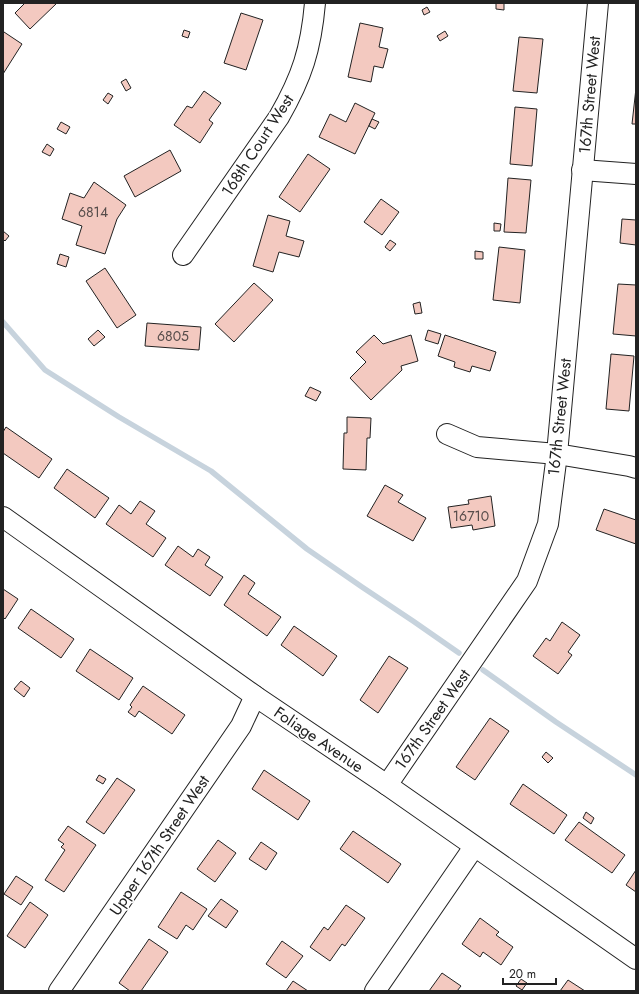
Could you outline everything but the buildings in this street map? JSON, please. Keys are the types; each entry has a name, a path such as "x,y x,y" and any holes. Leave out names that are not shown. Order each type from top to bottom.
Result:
{"street":[{"name":"168th Court West","path":"183,255 278,117 291,95 301,72 309,47 315,3"},
{"name":"167th Street West","path":"387,785 527,581 548,524 557,454 598,3"},
{"path":"582,170 636,174"},
{"path":"447,434 477,447 557,454 636,468"},
{"name":"Foliage Avenue","path":"3,517 255,696 387,785 636,959"},
{"name":"Upper 167th Street West","path":"58,991 241,726 255,696"},
{"path":"375,991 474,847"}],"waterway":[{"path":"3,322 45,370 119,417 211,471 307,549 459,653"},
{"path":"483,670 556,722 636,775"}]}
